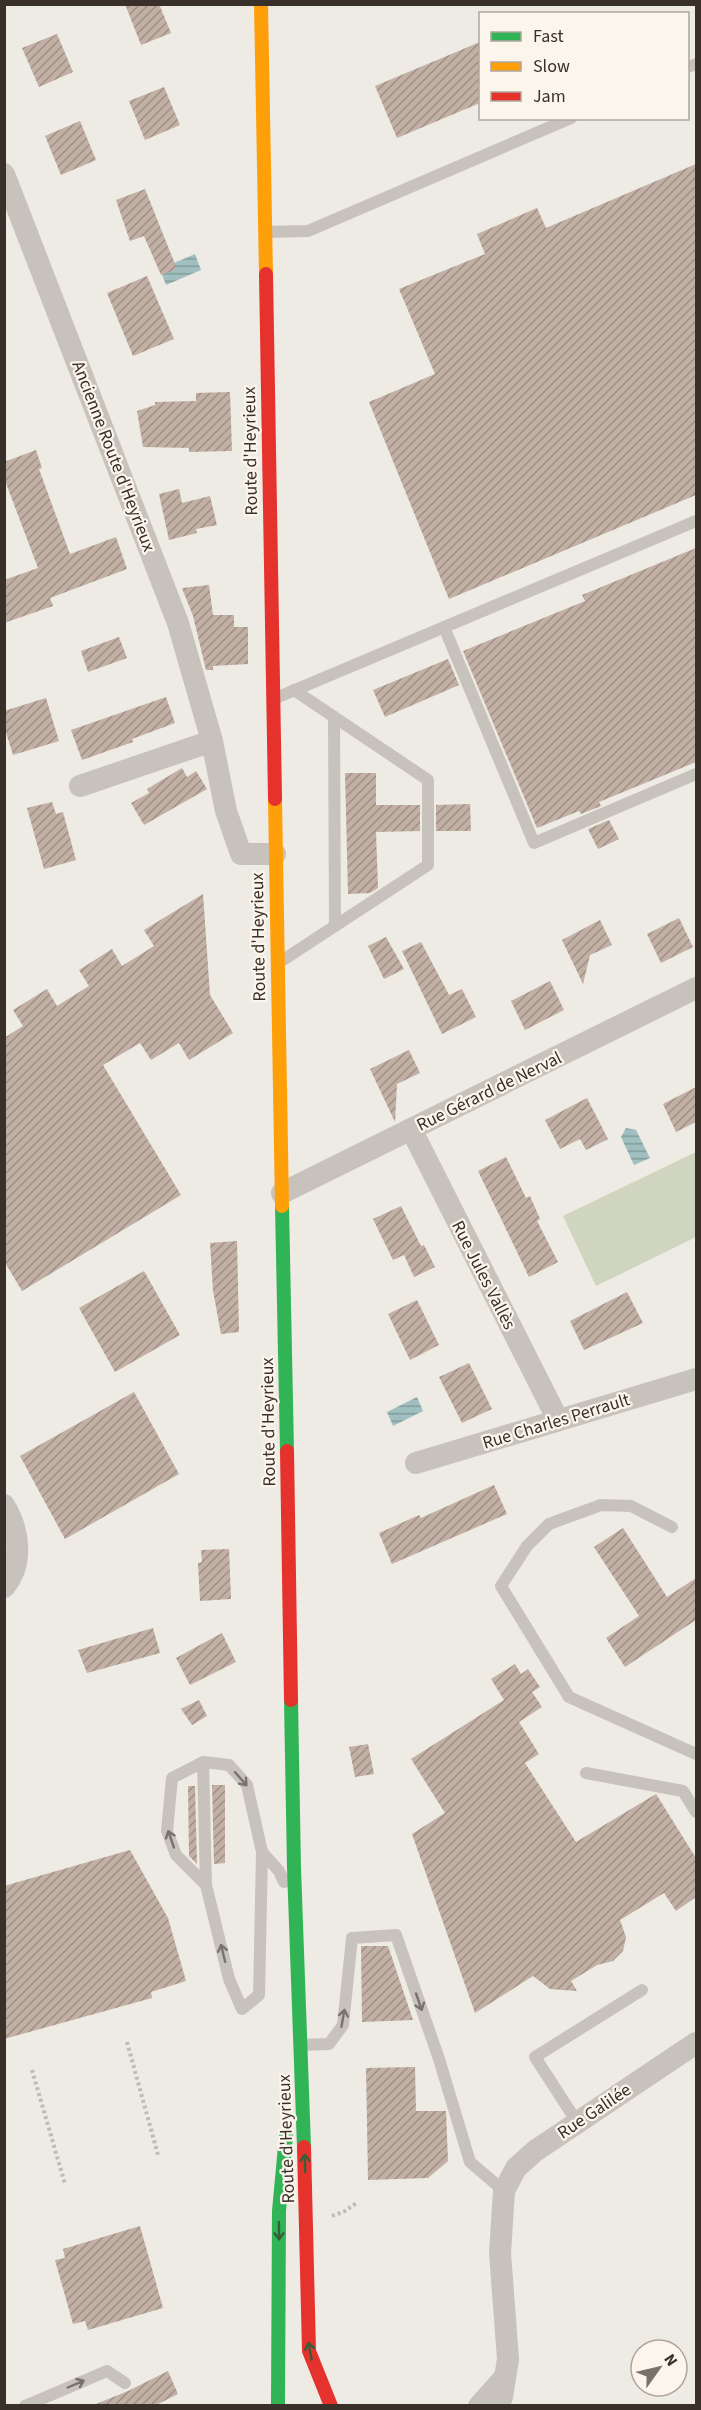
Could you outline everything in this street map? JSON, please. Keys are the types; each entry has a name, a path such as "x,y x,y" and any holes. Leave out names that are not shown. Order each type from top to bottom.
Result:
{"main road":[{"name":"Route d'Heyrieux","path":"261,4 294,1868 309,2351 331,2406"},
{"name":"Route d'Heyrieux","path":"287,2070 294,1868"},
{"name":"Route d'Heyrieux","path":"278,2406 279,2211 286,2125"}],"street":[{"name":"Ancienne Route d'Heyrieux","path":"4,174 178,623 212,741 226,811 241,854 275,854"},
{"path":"80,786 212,741"},
{"name":"Rue Gérard de Nerval","path":"282,1193 696,988"},
{"name":"Rue Jules Vallès","path":"411,1129 558,1420"},
{"name":"Rue Charles Perrault","path":"416,1463 696,1379"},
{"path":"4,1504 12,1518 19,1551 10,1580 4,1587"},
{"name":"Rue Galilée","path":"504,2191 516,2168 535,2151 696,2043"},
{"path":"498,2406 507,2375 508,2359 500,2253 504,2191"},
{"path":"479,2406 507,2375"}],"lane":[{"path":"264,232 308,231 566,120"},
{"path":"273,699 696,521"},
{"path":"444,627 534,843 696,774"},
{"path":"277,964 428,865 428,780 294,690"},
{"path":"334,717 335,926"},
{"path":"672,1527 631,1506 600,1505 549,1524 527,1546 501,1586 569,1697 696,1754"},
{"path":"203,1762 206,1884 230,1979 242,2009 259,1995 262,1852 247,1785 229,1765 203,1762 172,1778 167,1831 176,1855 206,1884"},
{"path":"586,1773 683,1791 696,1812"},
{"path":"262,1852 279,1870 292,1900"},
{"path":"301,2044 329,2044 343,2025 352,1938 396,1935 439,2059 470,2162 504,2191"},
{"path":"577,2122 535,2057 642,1990"},
{"path":"25,2406 107,2371 125,2383"}],"path":[{"path":"127,2042 158,2155"},
{"path":"32,2070 64,2184"}],"green space":[{"path":"696,1152 696,1237 596,1286 563,1216"}],"water":[{"path":"195,254 201,270 166,285 160,269"},
{"path":"626,1128 636,1130 650,1158 634,1165 621,1137"},
{"path":"417,1397 423,1411 393,1426 387,1412"}],"building":[{"path":"125,4 159,4 171,33 141,45"},
{"path":"57,34 73,72 39,87 22,48"},
{"path":"479,42 479,103 397,138 375,86"},
{"path":"164,87 180,125 145,140 129,101"},
{"path":"80,121 96,160 61,175 45,136"},
{"path":"696,164 696,495 449,599 369,402 435,374 399,289 485,254 477,234 537,208 546,228"},
{"path":"145,189 177,269 161,275 144,236 130,241 116,200"},
{"path":"147,276 174,339 133,356 107,293"},
{"path":"230,392 232,451 189,452 189,448 143,447 137,411 155,405 155,402 196,401 196,393"},
{"path":"36,450 42,468 39,469 70,554 116,537 127,569 50,598 53,606 4,623 4,580 38,568 4,478 4,462"},
{"path":"179,489 182,503 210,496 217,525 196,529 197,533 169,540 159,494"},
{"path":"696,548 696,762 599,802 601,806 581,814 579,811 537,828 463,651 585,601 582,595"},
{"path":"209,585 213,615 234,615 234,627 248,627 248,664 213,666 213,670 206,670 193,616 182,588"},
{"path":"119,637 127,658 88,672 81,651"},
{"path":"448,659 459,685 385,717 373,690"},
{"path":"166,697 175,723 132,739 133,742 82,760 71,730"},
{"path":"46,698 59,741 13,755 4,726 4,711"},
{"path":"182,768 187,777 196,771 207,789 144,825 131,803 149,793 147,789"},
{"path":"345,773 376,773 376,805 420,805 420,831 376,832 378,888 370,893 348,894"},
{"path":"52,802 56,814 63,812 76,860 44,869 27,808"},
{"path":"470,804 471,831 436,831 436,805"},
{"path":"609,820 619,839 598,849 588,829"},
{"path":"203,894 210,995 233,1033 189,1060 179,1043 151,1060 140,1043 103,1065 181,1195 22,1291 4,1261 4,1038 23,1026 13,1010 47,989 57,1006 89,986 79,970 112,949 122,966 154,946 144,930"},
{"path":"679,918 693,947 661,963 647,934"},
{"path":"600,920 612,945 590,955 583,984 562,940"},
{"path":"386,937 404,969 384,979 368,946"},
{"path":"421,942 449,995 462,989 476,1017 442,1034 402,951"},
{"path":"550,981 564,1010 525,1030 511,1001"},
{"path":"409,1050 420,1073 397,1084 395,1122 370,1069"},
{"path":"696,1087 696,1122 676,1132 663,1104"},
{"path":"587,1098 608,1139 586,1150 580,1139 560,1149 545,1120"},
{"path":"506,1157 526,1198 530,1196 540,1219 537,1221 558,1262 529,1277 478,1171"},
{"path":"401,1206 421,1246 424,1245 435,1267 414,1277 404,1255 393,1260 373,1219"},
{"path":"237,1241 239,1332 221,1334 213,1291 210,1243"},
{"path":"144,1271 180,1335 115,1372 79,1308"},
{"path":"627,1292 643,1323 584,1350 570,1321"},
{"path":"417,1300 439,1345 410,1360 388,1314"},
{"path":"469,1363 492,1409 462,1423 439,1377"},
{"path":"134,1392 179,1474 65,1539 20,1456"},
{"path":"494,1485 507,1514 392,1564 379,1533 419,1515 421,1518"},
{"path":"623,1528 667,1597 696,1578 696,1620 625,1667 606,1638 639,1616 594,1547"},
{"path":"229,1549 231,1599 200,1601 198,1563 202,1562 201,1550"},
{"path":"153,1628 160,1653 87,1673 78,1650"},
{"path":"222,1633 236,1662 190,1685 176,1658"},
{"path":"515,1664 521,1674 528,1669 540,1687 532,1692 542,1707 519,1722 539,1754 525,1763 576,1842 656,1794 696,1858 696,1897 676,1911 664,1893 620,1920 626,1937 623,1951 613,1961 597,1965 571,1981 577,1991 550,1989 533,1976 475,2013 412,1834 445,1813 411,1759 504,1700 491,1679"},
{"path":"199,1700 207,1716 192,1725 181,1709"},
{"path":"368,1744 374,1774 355,1777 349,1747"},
{"path":"212,1785 225,1785 225,1863 214,1864"},
{"path":"188,1786 195,1786 197,1864 189,1856"},
{"path":"130,1850 168,1918 186,1981 151,1992 152,1998 4,2039 4,1886"},
{"path":"361,1946 388,1946 413,2020 362,2022"},
{"path":"415,2067 416,2111 446,2111 448,2161 428,2178 368,2180 366,2068"},
{"path":"140,2226 163,2308 88,2330 85,2321 73,2324 55,2260 65,2258 63,2249"},
{"path":"168,2371 178,2394 154,2406 91,2406 128,2391"}],"traffic: fast":[{"path":"282,1206 287,1451"},
{"path":"291,1700 294,1868 304,2147"},
{"path":"278,2406 279,2211 286,2136"}],"traffic: slow":[{"path":"261,4 266,274"},
{"path":"275,799 282,1206"}],"traffic: jam":[{"path":"266,274 275,799"},
{"path":"287,1451 291,1700"},
{"path":"304,2147 309,2351 331,2406"}]}
